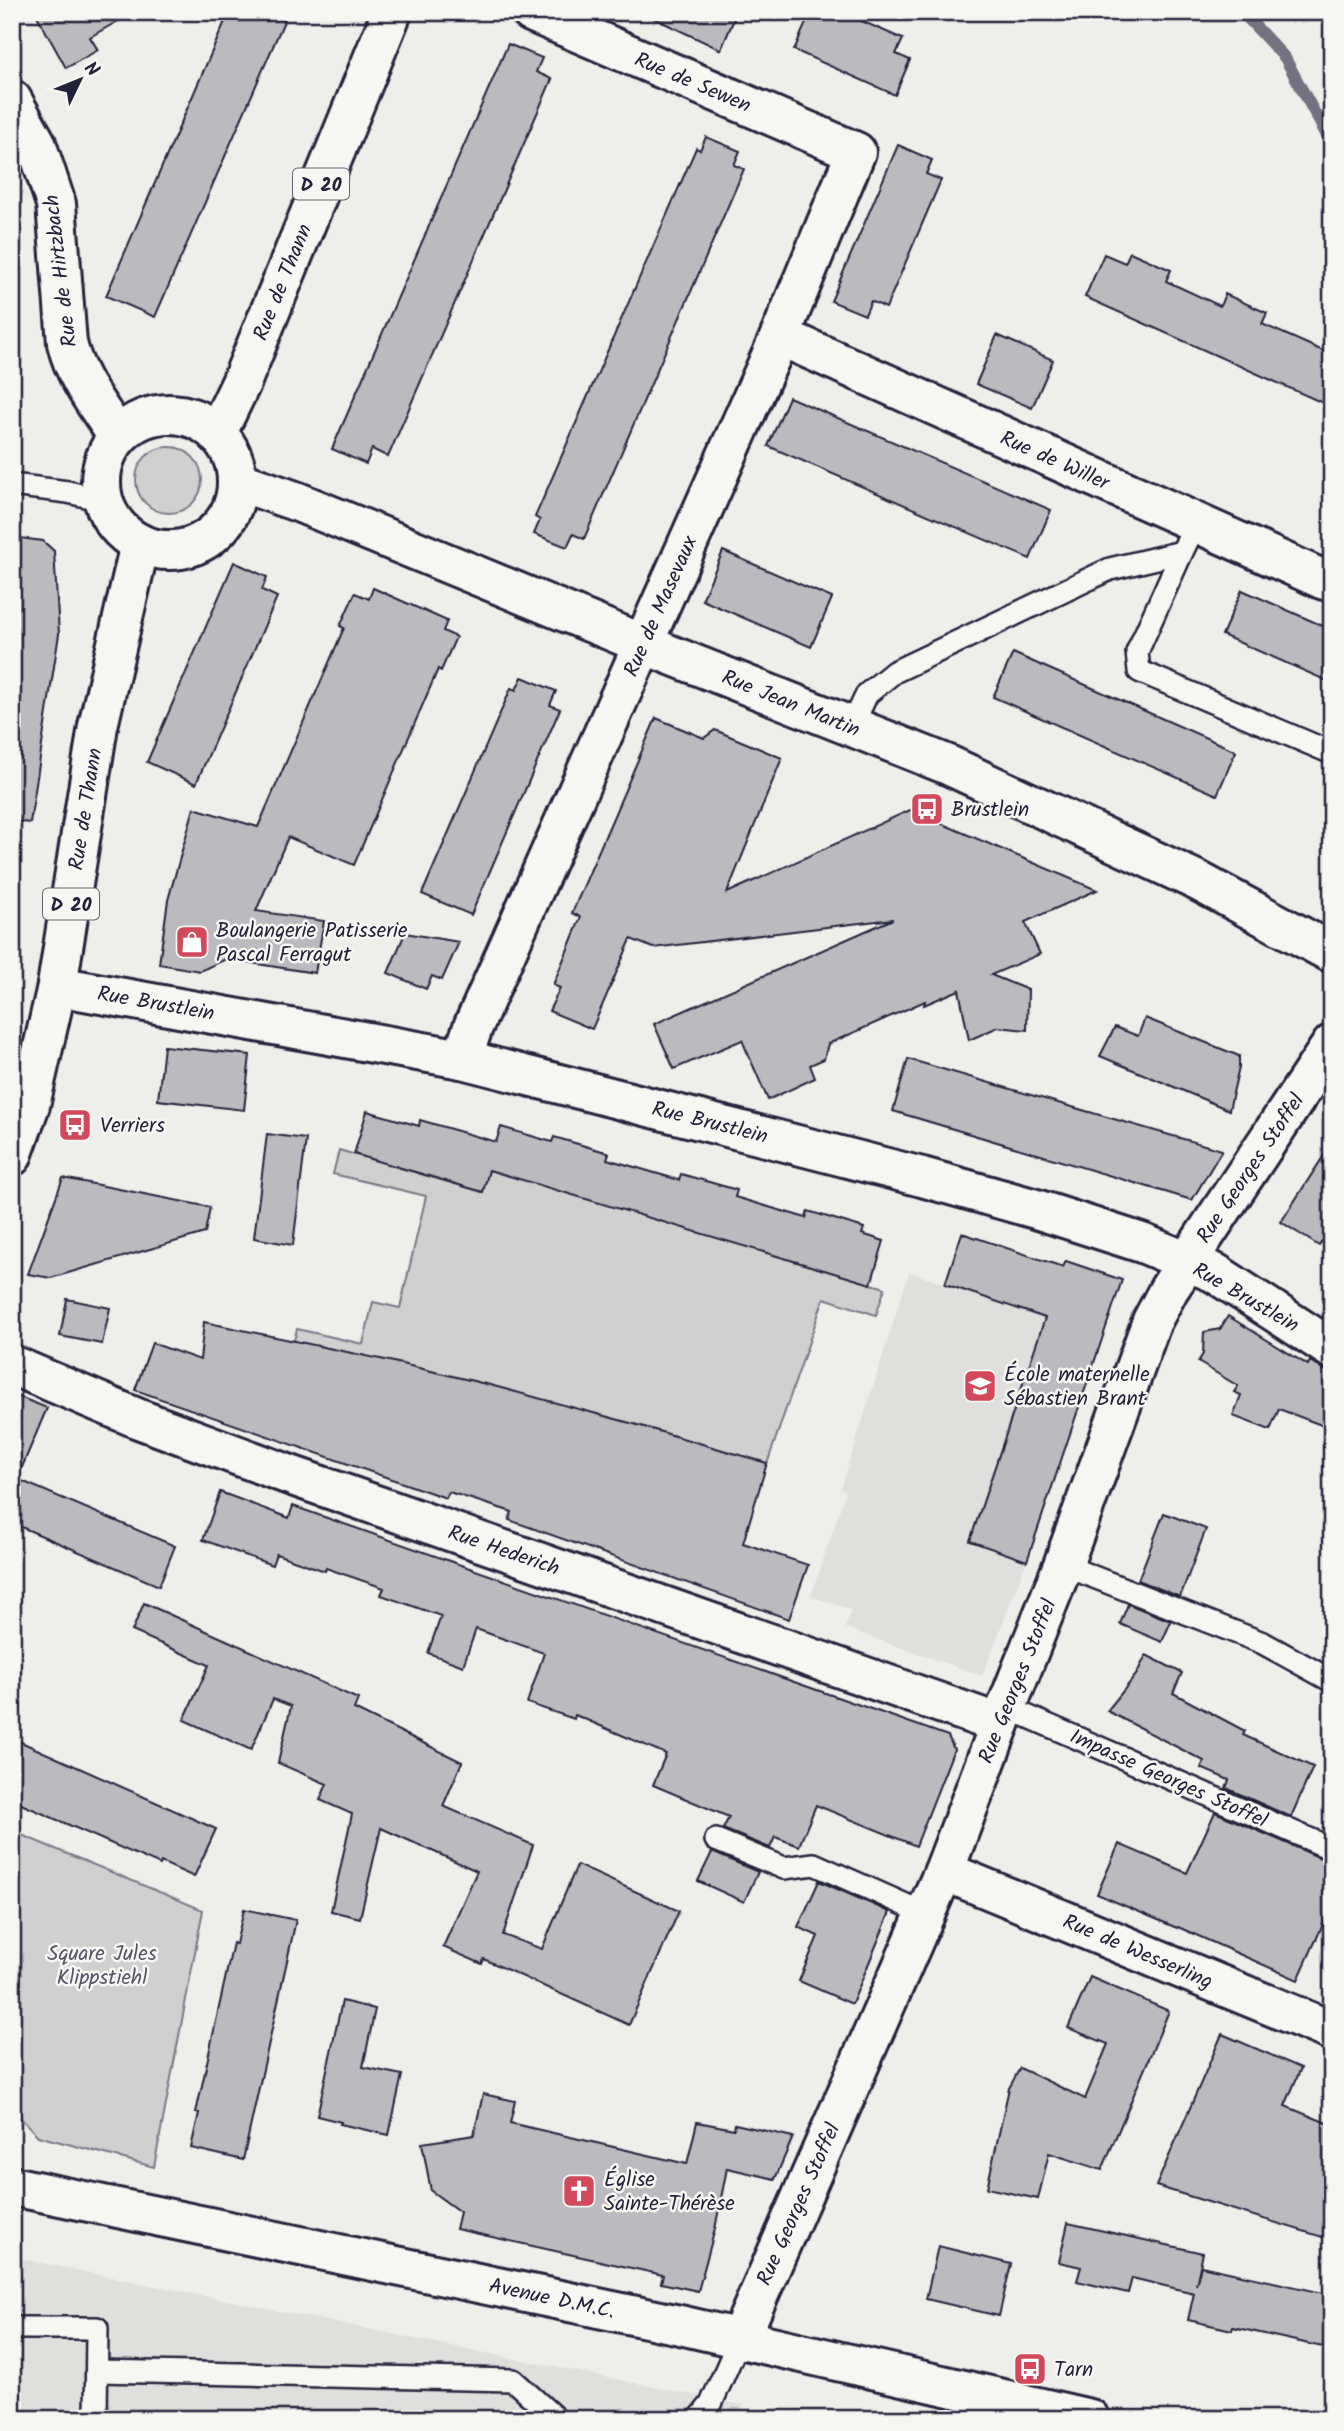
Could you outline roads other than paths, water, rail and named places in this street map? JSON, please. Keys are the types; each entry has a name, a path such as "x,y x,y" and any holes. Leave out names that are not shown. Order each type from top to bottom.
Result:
{"street":[{"name":"Rue de Thann","path":"217,433 237,393 392,12"},
{"name":"Rue de Sewen","path":"531,12 856,152"},
{"name":"Rue de Hirtzbach","path":"12,100 36,143 56,204 71,357 83,384 118,437"},
{"name":"Rue de Masevaux","path":"462,1059 473,1027 780,336 856,152"},
{"name":"Rue de Willer","path":"780,336 1189,537 1324,580 1332,580"},
{"path":"173,413 198,420 217,433 232,455 238,481 232,511 222,526 195,545 178,550 157,550 140,544 117,526 103,500 101,481 105,459 118,437 140,420 173,413"},
{"name":"Rue Jean Martin","path":"238,481 298,502 643,644 946,764 1198,881 1332,953"},
{"name":"Rue de Thann","path":"12,1156 30,1105 57,986 98,726 140,544"},
{"name":"Rue Brustlein","path":"57,986 462,1059 922,1177 1115,1234 1214,1273 1332,1349"},
{"name":"Rue Georges Stoffel","path":"739,2340 944,1871 1063,1565 1152,1321 1186,1262 1332,1044"},
{"name":"Rue Hederich","path":"12,1364 139,1419 278,1471 1003,1715"},
{"name":"Rue de Wesserling","path":"944,1871 1332,2031"},
{"name":"Avenue D.M.C.","path":"12,2186 667,2322 1090,2419"}],"lane":[{"path":"12,485 68,492 103,500"},
{"path":"851,728 867,694 894,672 1110,569 1189,537"},
{"path":"1189,537 1137,652 1139,671 1332,753"},
{"path":"1063,1565 1263,1643 1332,1681"},
{"name":"Impasse Georges Stoffel","path":"1003,1715 1332,1849"},
{"path":"716,1840 784,1868 814,1864 926,1914"},
{"path":"12,2328 97,2328 96,2419"},
{"path":"699,2419 711,2404 739,2340"},
{"path":"98,2371 513,2380 556,2419"}],"waterway":[{"path":"1242,12 1285,58 1332,145"}],"place":[{"name":"Brustlein","path":"927,809"},
{"name":"Boulangerie Patisserie Pascal Ferragut","path":"192,942"},
{"name":"Verriers","path":"75,1125"},
{"name":"École maternelle Sébastien Brant","path":"980,1386"},
{"name":"Église Sainte-Thérèse","path":"579,2191"},
{"name":"Tarn","path":"1030,2369"}],"park label":[{"name":"Square Jules Klippstiehl","path":"102,1965"}]}
